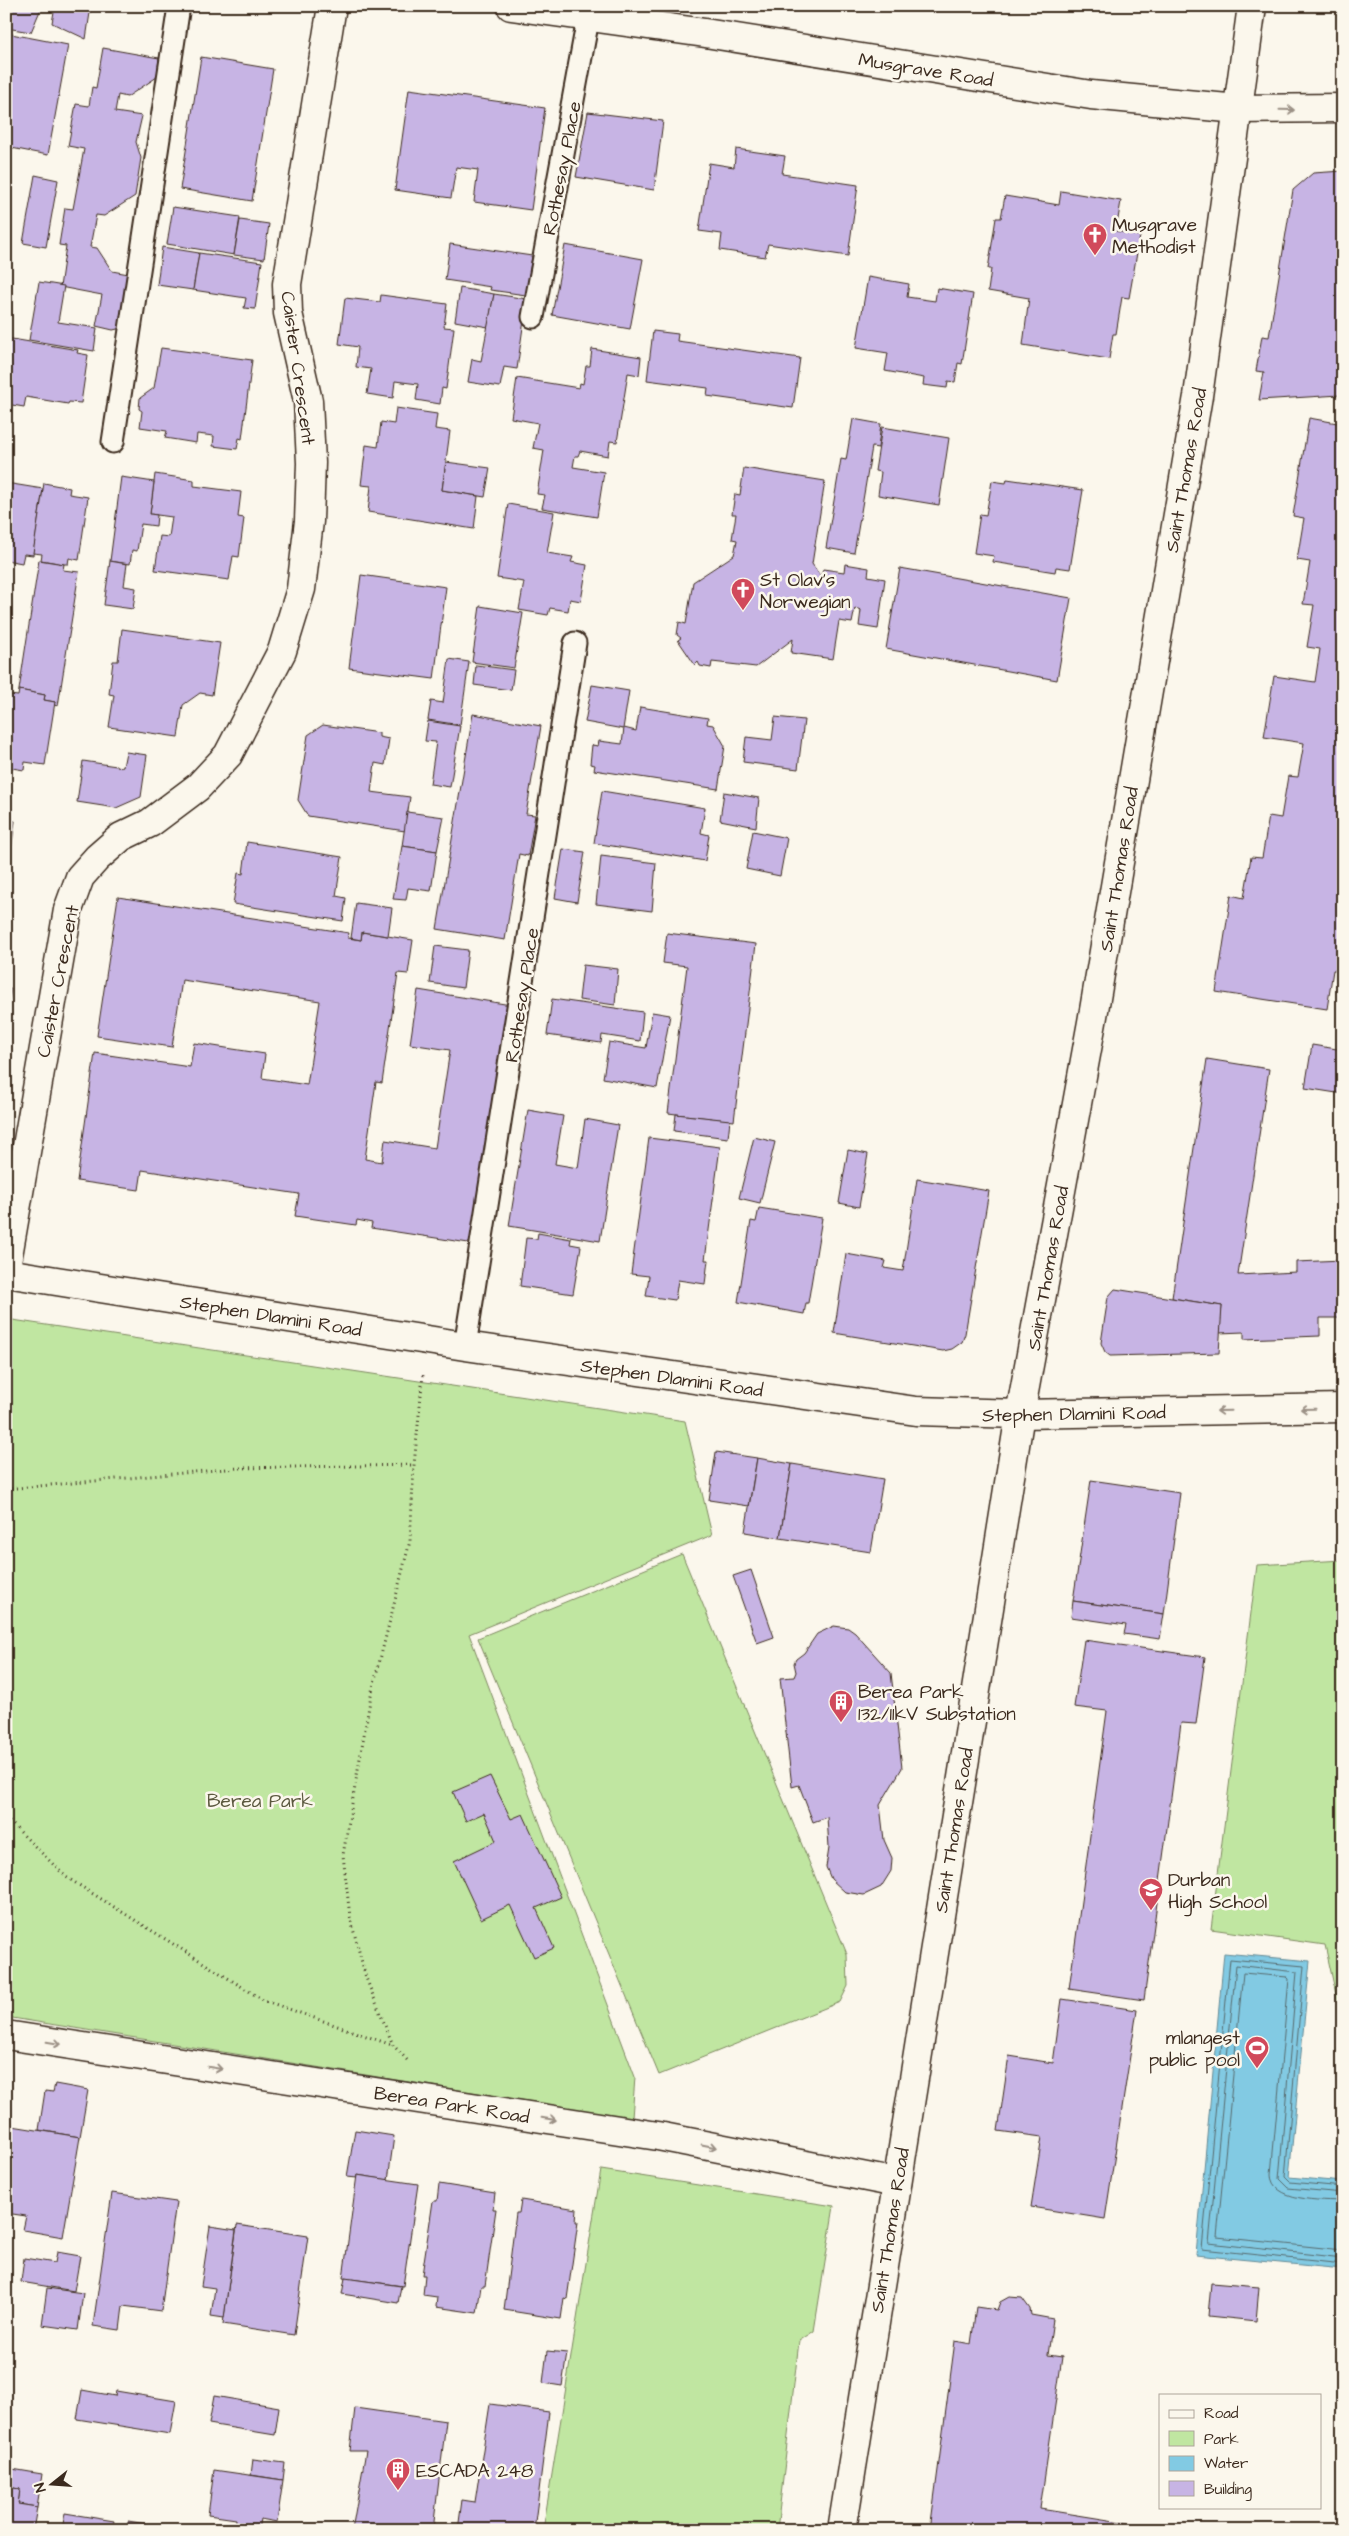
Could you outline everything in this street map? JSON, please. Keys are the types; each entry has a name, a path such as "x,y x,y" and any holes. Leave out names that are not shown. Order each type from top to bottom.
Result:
{"street":[{"name":"Caister Crescent","path":"6,1267 68,910 80,877 121,837 150,823 198,787 228,755 282,651 301,589 309,521 311,463 308,401 288,313 287,284 332,6"},
{"name":"Musgrave Road","path":"510,6 588,19 705,33 1091,95 1238,109 1343,108"},
{"name":"Saint Thomas Road","path":"842,2530 1020,1414 1092,1022 1198,396 1252,6"},
{"name":"Stephen Dlamini Road","path":"6,1273 465,1346 898,1409 968,1414 1020,1414 1343,1408"},
{"name":"Berea Park Road","path":"6,2036 658,2136 896,2183"}],"lane":[{"path":"113,442 179,6"},
{"name":"Rothesay Place","path":"533,317 588,19"},
{"name":"Rothesay Place","path":"465,1346 575,643"}],"path":[{"path":"426,1340 414,1465 410,1541 371,1695 343,1855 350,1917 366,1978 392,2045 446,2103"},
{"path":"6,1489 238,1468 414,1465"},
{"path":"6,1818 66,1876 263,2000 392,2045"}],"green space":[{"name":"Berea Park","path":"6,1319 685,1421 712,1535 469,1634 635,2077 632,2118 6,2017"},
{"path":"682,1554 847,1954 848,1986 840,2002 659,2075 478,1638"},
{"path":"1343,1560 1343,2026 1325,1945 1211,1929 1257,1565"},
{"path":"601,2170 834,2206 814,2331 799,2341 777,2530 543,2530"}],"water":[{"name":"mlangest public pool","path":"1224,1953 1310,1961 1289,2177 1343,2182 1343,2269 1196,2255"}],"building":[{"path":"6,6 42,6 31,32 6,28"},
{"path":"55,6 91,6 86,39 52,23"},
{"path":"6,33 68,45 48,155 6,147"},
{"path":"103,48 159,58 157,77 127,97 118,95 115,112 142,116 136,142 141,158 135,196 104,216 96,215 90,247 97,248 112,271 134,275 122,328 113,330 96,326 102,295 60,287 66,246 59,245 65,208 73,209 84,149 68,146 76,104 89,106 92,87 96,88"},
{"path":"201,57 273,69 252,201 180,189"},
{"path":"409,89 545,108 531,210 474,202 478,170 456,167 451,198 395,190"},
{"path":"588,112 663,121 654,190 576,177"},
{"path":"736,149 785,156 782,174 858,185 848,256 768,244 765,257 720,250 722,234 699,231 709,163 734,167"},
{"path":"1343,171 1343,380 1340,395 1259,400 1264,372 1256,371 1262,336 1269,337 1293,190 1313,173"},
{"path":"35,175 58,180 46,247 23,243"},
{"path":"1061,191 1121,201 1116,231 1140,236 1129,298 1122,297 1116,334 1113,334 1109,359 1023,345 1029,298 988,291 991,269 988,269 996,218 1001,218 1005,196 1059,205"},
{"path":"173,207 240,217 234,255 167,244"},
{"path":"240,220 269,224 264,259 234,255"},
{"path":"450,244 532,256 526,295 490,290 491,287 445,280"},
{"path":"565,245 643,259 630,329 552,315"},
{"path":"162,247 199,253 193,290 157,285"},
{"path":"199,253 262,262 255,309 244,308 246,298 193,290"},
{"path":"868,277 909,284 907,297 935,301 937,288 973,294 962,364 958,363 955,382 948,381 947,388 923,385 924,378 885,371 888,353 856,348"},
{"path":"39,282 64,286 58,322 97,328 94,351 29,340"},
{"path":"460,288 494,294 488,327 455,321"},
{"path":"494,294 527,299 517,369 504,367 500,387 468,382 472,359 481,361"},
{"path":"381,295 447,304 444,327 454,328 446,389 442,388 440,404 416,400 418,384 395,381 393,398 367,394 371,369 356,367 358,347 339,344 345,298 380,302"},
{"path":"653,331 678,334 677,341 800,358 793,408 707,396 708,388 647,380"},
{"path":"6,338 78,350 77,353 88,355 81,403 69,402 68,404 26,397 24,407 6,404"},
{"path":"161,348 252,360 242,439 239,438 237,449 213,446 214,436 197,434 196,443 165,438 167,431 140,427 142,411 139,409 140,398 154,388"},
{"path":"592,349 641,357 639,375 628,373 617,442 610,441 608,456 580,451 578,456 575,456 573,467 604,472 597,517 542,508 545,495 537,494 544,450 533,448 538,423 511,418 517,378 579,388 580,383 583,384 586,366 590,366"},
{"path":"396,408 437,414 435,429 450,431 442,490 478,496 474,529 368,512 371,486 361,485 366,445 378,447 381,422 394,424"},
{"path":"1309,418 1343,424 1343,971 1333,970 1327,1009 1216,992 1231,895 1244,898 1251,857 1262,858 1269,816 1281,818 1288,776 1298,777 1304,743 1264,737 1274,676 1315,682 1320,649 1307,647 1314,605 1303,604 1310,562 1297,560 1304,518 1293,516"},
{"path":"853,419 881,424 878,448 872,447 854,553 826,548 841,459 846,460"},
{"path":"882,427 949,438 939,505 878,495 881,472 875,471"},
{"path":"446,462 490,468 485,497 442,490"},
{"path":"744,468 825,481 812,564 821,577 823,569 844,572 845,564 869,568 868,576 885,579 878,629 859,626 861,610 855,608 852,623 839,621 833,659 791,653 793,639 756,667 712,662 711,668 700,666 698,662 695,665 678,640 681,638 677,635 679,622 686,624 693,582 734,555 737,540 732,539 736,514 732,514 735,494 740,495"},
{"path":"155,474 194,480 194,486 241,492 238,517 244,518 239,557 233,556 229,580 155,570 160,536 169,537 172,517 150,514"},
{"path":"121,477 154,482 150,514 157,515 156,526 141,524 137,551 132,550 130,564 110,561"},
{"path":"1007,479 1083,490 1070,569 1056,567 1055,572 993,562 994,556 974,553 980,514 986,515 992,481 1006,483"},
{"path":"6,483 43,489 33,555 24,554 22,563 6,560"},
{"path":"44,483 70,488 69,494 88,497 79,560 69,558 68,564 64,564 41,560 42,554 33,553"},
{"path":"508,504 554,512 547,553 573,557 571,562 587,565 581,601 570,599 568,611 550,608 548,615 519,610 524,582 497,578"},
{"path":"39,560 64,564 63,570 79,572 58,706 54,705 55,702 44,700 45,695 19,690"},
{"path":"110,561 127,564 124,586 136,588 133,609 104,605"},
{"path":"900,568 1071,598 1057,680 886,649"},
{"path":"361,575 446,587 434,679 349,668"},
{"path":"480,606 523,613 514,668 472,662"},
{"path":"122,629 220,643 212,695 200,693 183,705 178,737 109,727 114,695 109,694 113,661 118,661"},
{"path":"449,659 469,662 460,725 428,720 431,701 443,703"},
{"path":"476,665 514,670 511,690 474,685"},
{"path":"592,685 629,691 623,729 585,722"},
{"path":"19,690 45,695 44,700 55,702 45,765 25,762 24,770 6,767 9,695 18,696"},
{"path":"640,707 708,718 707,724 713,725 725,746 718,789 594,770 595,765 590,764 592,745 598,746 599,741 622,744 624,728 636,731"},
{"path":"473,714 541,726 526,814 535,815 528,856 519,854 505,940 437,929"},
{"path":"775,717 804,720 798,769 743,762 746,737 772,740"},
{"path":"428,721 460,726 450,787 430,784 436,742 425,741"},
{"path":"323,725 379,733 379,737 389,739 385,765 375,763 371,792 410,797 405,831 308,816 298,800 308,735"},
{"path":"126,752 147,755 141,797 116,808 77,802 83,761 123,767"},
{"path":"602,791 705,808 701,833 709,835 705,861 594,843"},
{"path":"724,792 759,798 756,827 720,820"},
{"path":"407,812 444,817 437,851 402,846"},
{"path":"6,819 15,821 10,858 6,858"},
{"path":"753,831 787,838 780,876 746,869"},
{"path":"247,842 342,857 336,896 346,898 343,921 233,904 238,873 243,874"},
{"path":"402,846 437,851 431,891 408,888 406,900 393,899"},
{"path":"563,849 585,852 577,902 555,898"},
{"path":"601,856 656,863 652,911 596,904"},
{"path":"118,897 349,933 348,938 361,940 362,932 413,940 408,974 398,973 382,1083 376,1082 365,1159 382,1162 385,1140 435,1148 450,1050 410,1044 418,990 511,1005 475,1244 371,1228 372,1223 357,1220 356,1225 295,1216 299,1194 142,1170 139,1190 77,1181 95,1053 190,1067 194,1043 265,1054 262,1078 307,1085 320,1001 182,980 172,1047 97,1036"},
{"path":"356,903 392,908 388,936 362,932 361,940 351,938"},
{"path":"667,933 756,944 734,1121 668,1113 687,966 663,963"},
{"path":"435,946 468,950 463,988 430,983"},
{"path":"583,965 618,969 615,1005 579,1000"},
{"path":"6,989 11,989 6,1020"},
{"path":"552,999 643,1012 640,1041 602,1035 601,1043 547,1035"},
{"path":"652,1012 670,1015 657,1088 603,1078 609,1042 646,1048"},
{"path":"1312,1045 1343,1050 1343,1094 1305,1088"},
{"path":"1207,1059 1269,1069 1238,1275 1296,1272 1296,1262 1343,1260 1343,1318 1320,1318 1320,1336 1244,1339 1244,1332 1219,1333 1222,1306 1172,1298"},
{"path":"528,1110 563,1116 555,1164 578,1168 585,1119 618,1125 600,1241 509,1226"},
{"path":"676,1114 730,1120 728,1138 674,1131"},
{"path":"754,1137 775,1142 760,1203 739,1198"},
{"path":"649,1138 720,1147 705,1260 708,1260 705,1284 678,1280 675,1300 646,1296 649,1276 631,1274"},
{"path":"848,1150 868,1154 859,1207 839,1203"},
{"path":"917,1179 989,1191 965,1334 962,1342 952,1349 943,1351 834,1333 846,1254 886,1261 884,1268 903,1271"},
{"path":"759,1208 822,1218 808,1303 806,1303 804,1314 738,1302 751,1221 756,1222"},
{"path":"538,1233 571,1239 570,1244 581,1246 573,1294 520,1286 526,1238 537,1239"},
{"path":"1115,1289 1222,1306 1219,1353 1110,1356 1105,1352 1101,1343 1108,1297"},
{"path":"716,1452 757,1458 749,1506 709,1500"},
{"path":"757,1458 792,1464 780,1538 745,1532"},
{"path":"792,1464 883,1479 871,1552 780,1538"},
{"path":"1091,1480 1180,1493 1164,1614 1073,1601"},
{"path":"751,1570 774,1637 757,1643 733,1576"},
{"path":"1073,1601 1164,1614 1160,1639 1124,1634 1126,1625 1071,1617"},
{"name":"Berea Park 132/11kV Substation","path":"834,1626 848,1628 855,1633 891,1673 902,1768 880,1805 884,1840 892,1858 891,1871 881,1887 864,1895 845,1892 831,1879 826,1867 829,1847 827,1817 813,1822 799,1785 792,1787 780,1678 794,1677 796,1672 794,1663 796,1659 804,1653 817,1634"},
{"path":"1084,1640 1205,1657 1196,1724 1181,1723 1144,2000 1069,1989 1107,1711 1074,1707"},
{"path":"490,1776 511,1819 523,1814 561,1897 536,1908 554,1948 534,1957 510,1905 481,1919 454,1861 496,1841 484,1813 466,1821 453,1792"},
{"path":"1062,1999 1137,2010 1105,2219 1031,2207 1042,2137 998,2131 1009,2056 1053,2063"},
{"path":"55,2084 88,2090 80,2137 39,2130 45,2091 53,2092"},
{"path":"6,2125 80,2137 63,2237 23,2230 26,2216 6,2213 8,2162 6,2162"},
{"path":"355,2130 394,2136 388,2180 357,2175 357,2178 347,2177"},
{"path":"357,2175 418,2184 403,2286 343,2278"},
{"path":"439,2184 495,2193 493,2209 496,2209 485,2286 481,2286 477,2313 436,2307 437,2297 423,2295 425,2275 422,2275 433,2201 437,2201"},
{"path":"112,2193 176,2202 161,2311 123,2306 120,2330 93,2326"},
{"path":"521,2200 577,2209 576,2222 578,2222 567,2299 564,2298 561,2319 504,2310 516,2213 519,2213"},
{"path":"237,2225 308,2236 294,2335 223,2324"},
{"path":"210,2226 236,2230 224,2318 211,2316 215,2288 201,2286"},
{"path":"57,2252 80,2256 74,2291 21,2282 24,2258 55,2263"},
{"path":"345,2278 401,2286 398,2303 342,2294"},
{"path":"1211,2283 1259,2287 1256,2321 1208,2316"},
{"path":"47,2288 83,2293 78,2330 42,2325"},
{"path":"1009,2297 1022,2298 1030,2309 1031,2315 1053,2319 1048,2355 1062,2357 1040,2509 1171,2530 930,2530 955,2341 971,2344 976,2307 997,2310 1000,2302"},
{"path":"547,2351 567,2353 562,2386 543,2383"},
{"path":"82,2390 115,2396 116,2391 176,2401 170,2434 77,2419"},
{"path":"214,2396 279,2407 275,2435 209,2424"},
{"path":"490,2404 549,2412 534,2530 458,2530 462,2500 475,2502"},
{"name":"ESCADA 248","path":"355,2408 446,2421 433,2530 352,2530 366,2451 350,2451"},
{"path":"253,2459 285,2463 283,2480 251,2475"},
{"path":"6,2468 42,2474 37,2507 18,2504 20,2489 6,2487"},
{"path":"214,2470 283,2480 277,2522 260,2519 258,2530 247,2530 235,2528 236,2519 208,2515"},
{"path":"6,2487 20,2489 18,2504 37,2507 33,2530 6,2530"},
{"path":"65,2513 114,2521 112,2530 62,2530"},
{"path":"128,2521 158,2526 157,2530 127,2530"},
{"path":"221,2526 235,2528 247,2530 220,2530"}],"place":[{"name":"Musgrave Methodist","path":"1095,256"},
{"name":"St Olav's Norwegian","path":"743,611"},
{"name":"Berea Park 132/11kV Substation","path":"841,1723"},
{"name":"Durban High School","path":"1151,1911"},
{"name":"mlangest public pool","path":"1257,2069"},
{"name":"ESCADA 248","path":"398,2491"}]}
